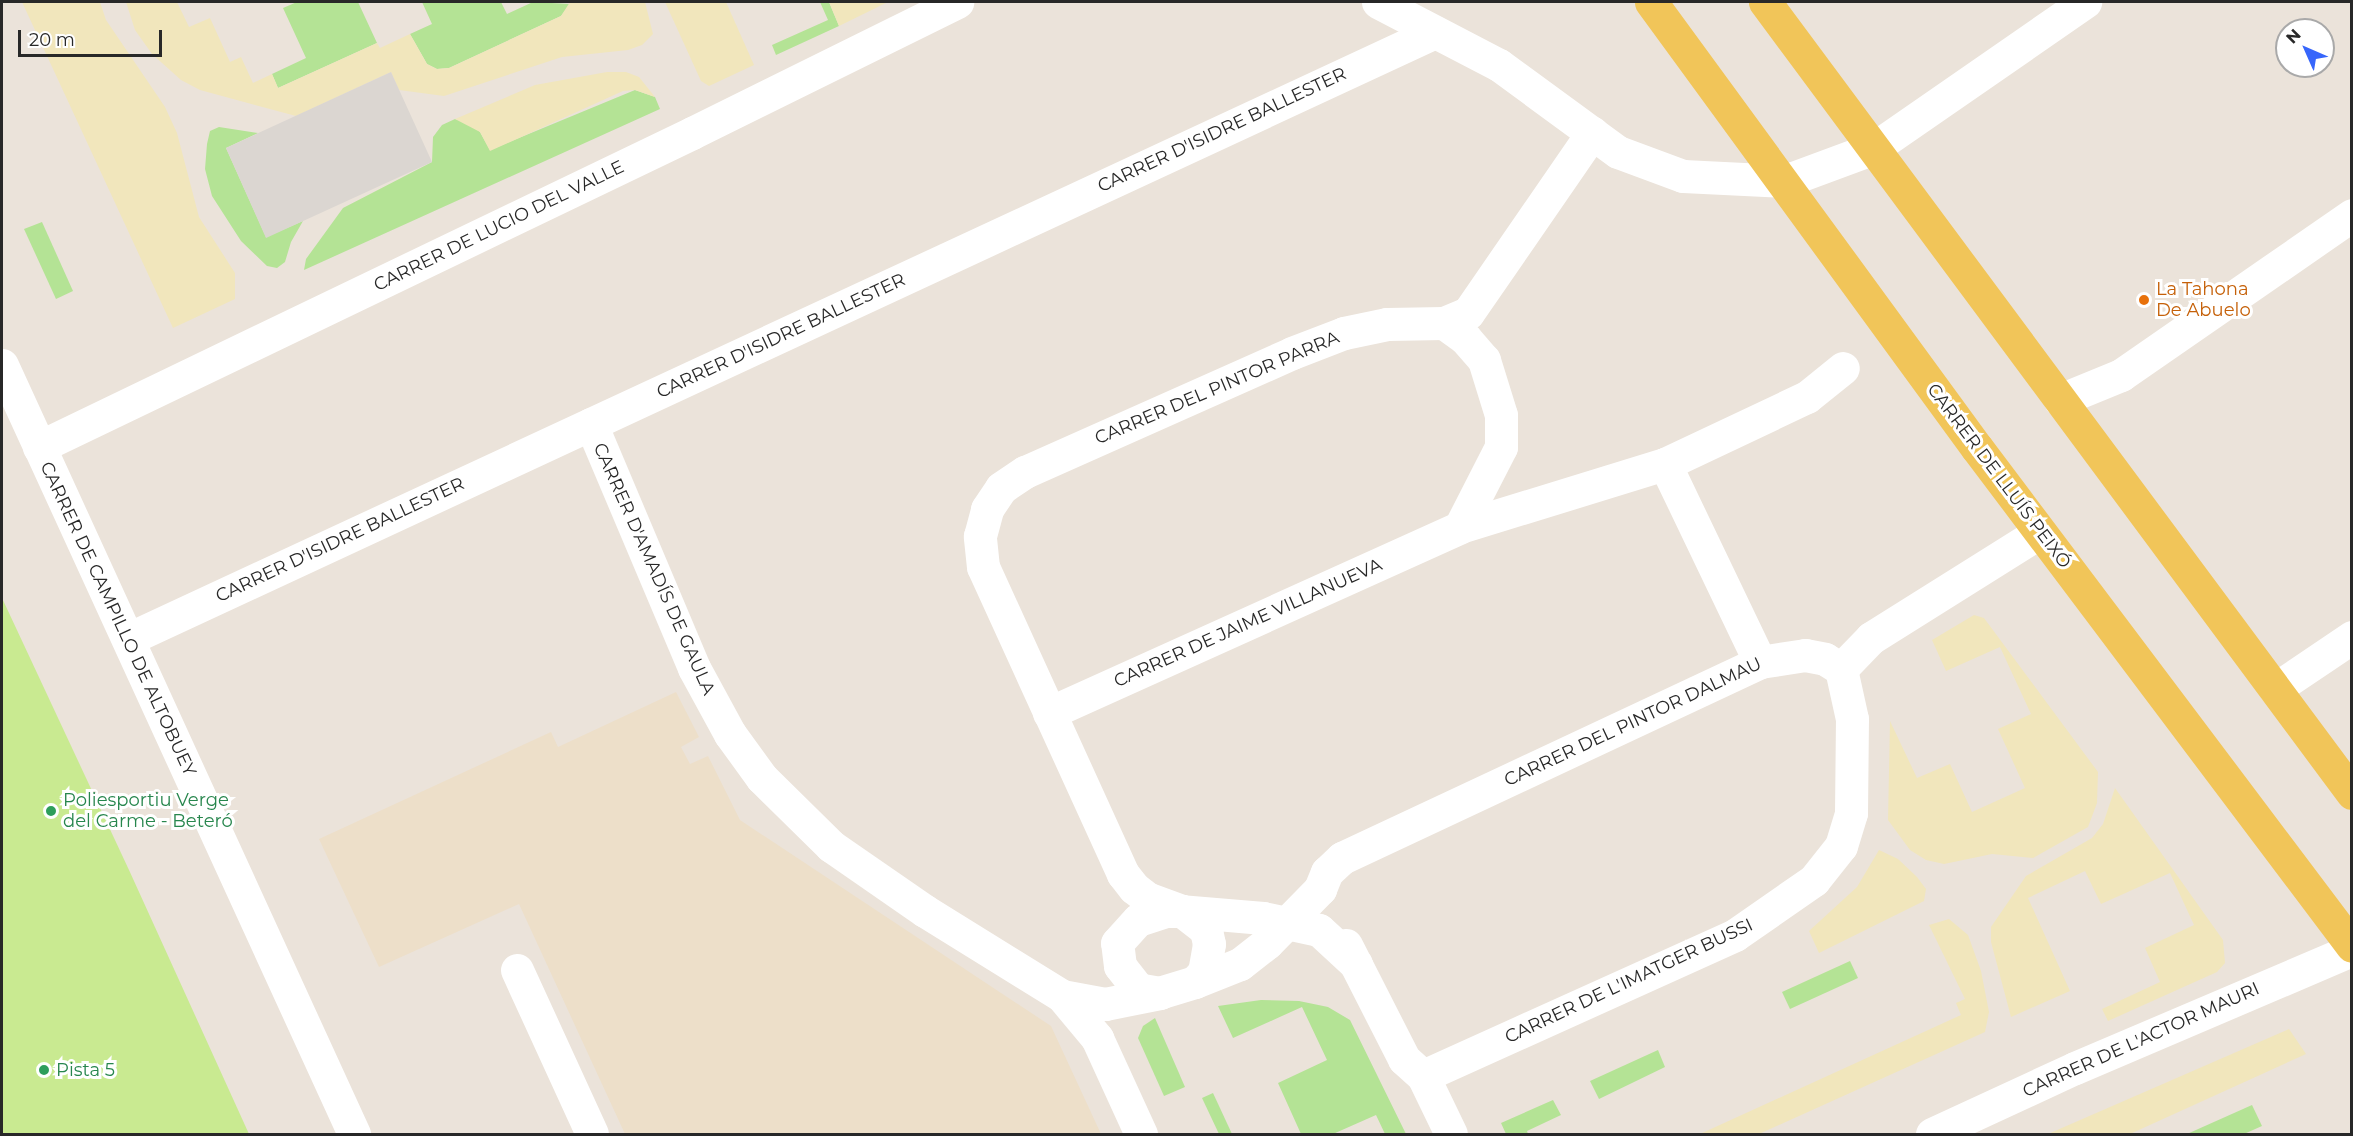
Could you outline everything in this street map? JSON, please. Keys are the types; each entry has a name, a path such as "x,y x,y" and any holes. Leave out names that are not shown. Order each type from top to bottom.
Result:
{"main road":[{"name":"CARRER DE LLUÍS PEIXÓ","path":"1651,2 1785,181 2040,532 2352,948"},
{"path":"1765,2 2352,793"}],"street":[{"path":"1378,2 1499,65 1618,152 1683,176 1785,181 1874,148 2085,2"},
{"name":"CARRER DE LUCIO DEL VALLE","path":"39,447 944,5"},
{"name":"CARRER D'ISIDRE BALLESTER","path":"128,639 1435,32"},
{"name":"CARRER DEL PINTOR PARRA","path":"1049,713 983,567 982,527 987,509 1001,488 1024,472 1344,333 1387,324 1444,323 1468,313 1481,298 1592,133"},
{"path":"2060,400 2121,375 2352,215"},
{"path":"1444,323 1466,339 1484,360 1501,415 1502,447 1461,527"},
{"name":"CARRER DE CAMPILLO DE ALTOBUEY","path":"2,365 354,1134"},
{"name":"CARRER DE JAIME VILLANUEVA","path":"1049,713 1461,527 1665,464 1806,397 1843,368"},
{"name":"CARRER D'AMADÍS DE GAULA","path":"591,424 694,668 730,734 762,778 831,846 925,911 1062,996 1097,1038 1141,1134"},
{"path":"1665,464 1760,662"},
{"path":"1841,669 1871,638 2040,532"},
{"path":"2275,689 2352,637"},
{"name":"CARRER DEL PINTOR DALMAU","path":"1062,996 1096,1003 1160,993 1240,964 1288,922 1320,889 1327,872 1342,858 1760,662 1805,655 1825,659 1841,669"},
{"name":"CARRER DE L'IMATGER BUSSI","path":"1424,1076 1735,935 1814,880 1841,846 1851,813 1852,719 1841,669"},
{"path":"1049,713 1123,874 1148,898 1182,911 1206,930 1209,944 1204,972 1195,982"},
{"path":"1320,889 1404,1059 1424,1076 1451,1134"},
{"path":"1097,1038 1096,1003 1117,943 1138,920 1151,914 1182,911 1288,922 1319,930 1356,964"},
{"path":"1117,943 1120,966 1127,978 1138,989 1160,993"},
{"name":"CARRER DE L'ACTOR MAURI","path":"1932,1134 2075,1068 2352,948"},
{"path":"517,970 592,1134"}],"shaded area":[{"path":"391,72 432,162 266,238 226,148"},
{"path":"676,692 699,737 681,747 690,764 708,756 740,820 1051,1026 1101,1134 625,1134 519,904 379,967 319,839 551,732 558,747"}],"green space":[{"path":"297,2 358,2 377,43 278,88 272,74 306,58 283,8"},
{"path":"422,2 501,2 507,14 533,2 570,4 561,16 449,68 437,69 427,64 410,34 432,24"},
{"path":"820,2 829,2 839,26 776,55 772,45 828,20"},
{"path":"635,90 655,97 660,109 304,270 306,259 343,208 432,162 433,137 442,125 455,119 469,123 480,132 490,150"},
{"path":"219,127 258,133 226,148 266,237 303,221 291,242 285,262 277,268 267,266 241,241 212,196 205,169 207,144 210,131"},
{"path":"42,222 73,291 56,299 24,229"},
{"name":"Poliesportiu Verge del Carme - Beteró","path":"2,598 129,870 249,1134 2,1134"},
{"path":"1850,961 1858,978 1790,1009 1782,992"},
{"path":"1261,1000 1299,1001 1328,1007 1350,1020 1406,1134 1385,1134 1376,1115 1333,1134 1301,1134 1278,1083 1327,1060 1302,1007 1233,1038 1218,1006"},
{"path":"1155,1018 1185,1087 1164,1096 1138,1038 1143,1026"},
{"path":"1658,1050 1665,1067 1599,1099 1590,1081"},
{"path":"1213,1093 1232,1134 1219,1134 1202,1098"},
{"path":"1553,1100 1561,1115 1527,1131 1528,1134 1506,1134 1501,1123"},
{"path":"2252,1105 2262,1126 2244,1134 2187,1134"}],"sand":[{"path":"22,2 100,2 106,20 165,107 177,133 199,217 235,273 235,299 173,328"},
{"path":"126,2 177,2 189,27 210,18 230,62 241,57 253,83 272,74 278,88 377,43 380,48 410,34 427,64 437,69 449,68 561,16 570,2 645,2 653,34 642,45 628,50 562,57 444,96 399,90 391,72 296,116 200,90 181,80 152,54 135,30"},
{"path":"665,2 726,2 754,65 709,86 701,81"},
{"path":"829,2 888,2 839,26"},
{"path":"607,72 626,72 639,77 655,97 635,90 623,91 490,151 480,132 455,119 535,85"},
{"path":"1974,615 1984,618 2098,772 2097,803 2088,827 2033,858 1992,854 1944,864 1926,860 1910,850 1888,820 1890,721 1917,778 1950,764 1972,812 2025,788 1998,729 2031,714 2000,647 1946,671 1932,640"},
{"path":"2115,788 2223,940 2225,963 2217,972 2108,1021 2102,1009 2160,982 2145,948 2194,925 2170,873 2101,904 2085,871 2028,898 2070,991 2011,1017 1991,942 1991,927 2026,876 2092,838 2103,824"},
{"path":"1879,850 1898,859 1917,877 1926,889 1924,901 1819,953 1809,931 1857,887"},
{"path":"1949,919 1968,935 1981,971 1989,1012 1985,1032 1759,1134 1700,1134 1961,1015 1956,1003 1965,999 1929,925"},
{"path":"2289,1029 2306,1054 2130,1134 2048,1134"}],"place":[{"name":"La Tahona De Abuelo","path":"2144,300"},
{"name":"Poliesportiu Verge del Carme - Beteró","path":"51,811"},
{"name":"Pista 5","path":"44,1070"}]}
